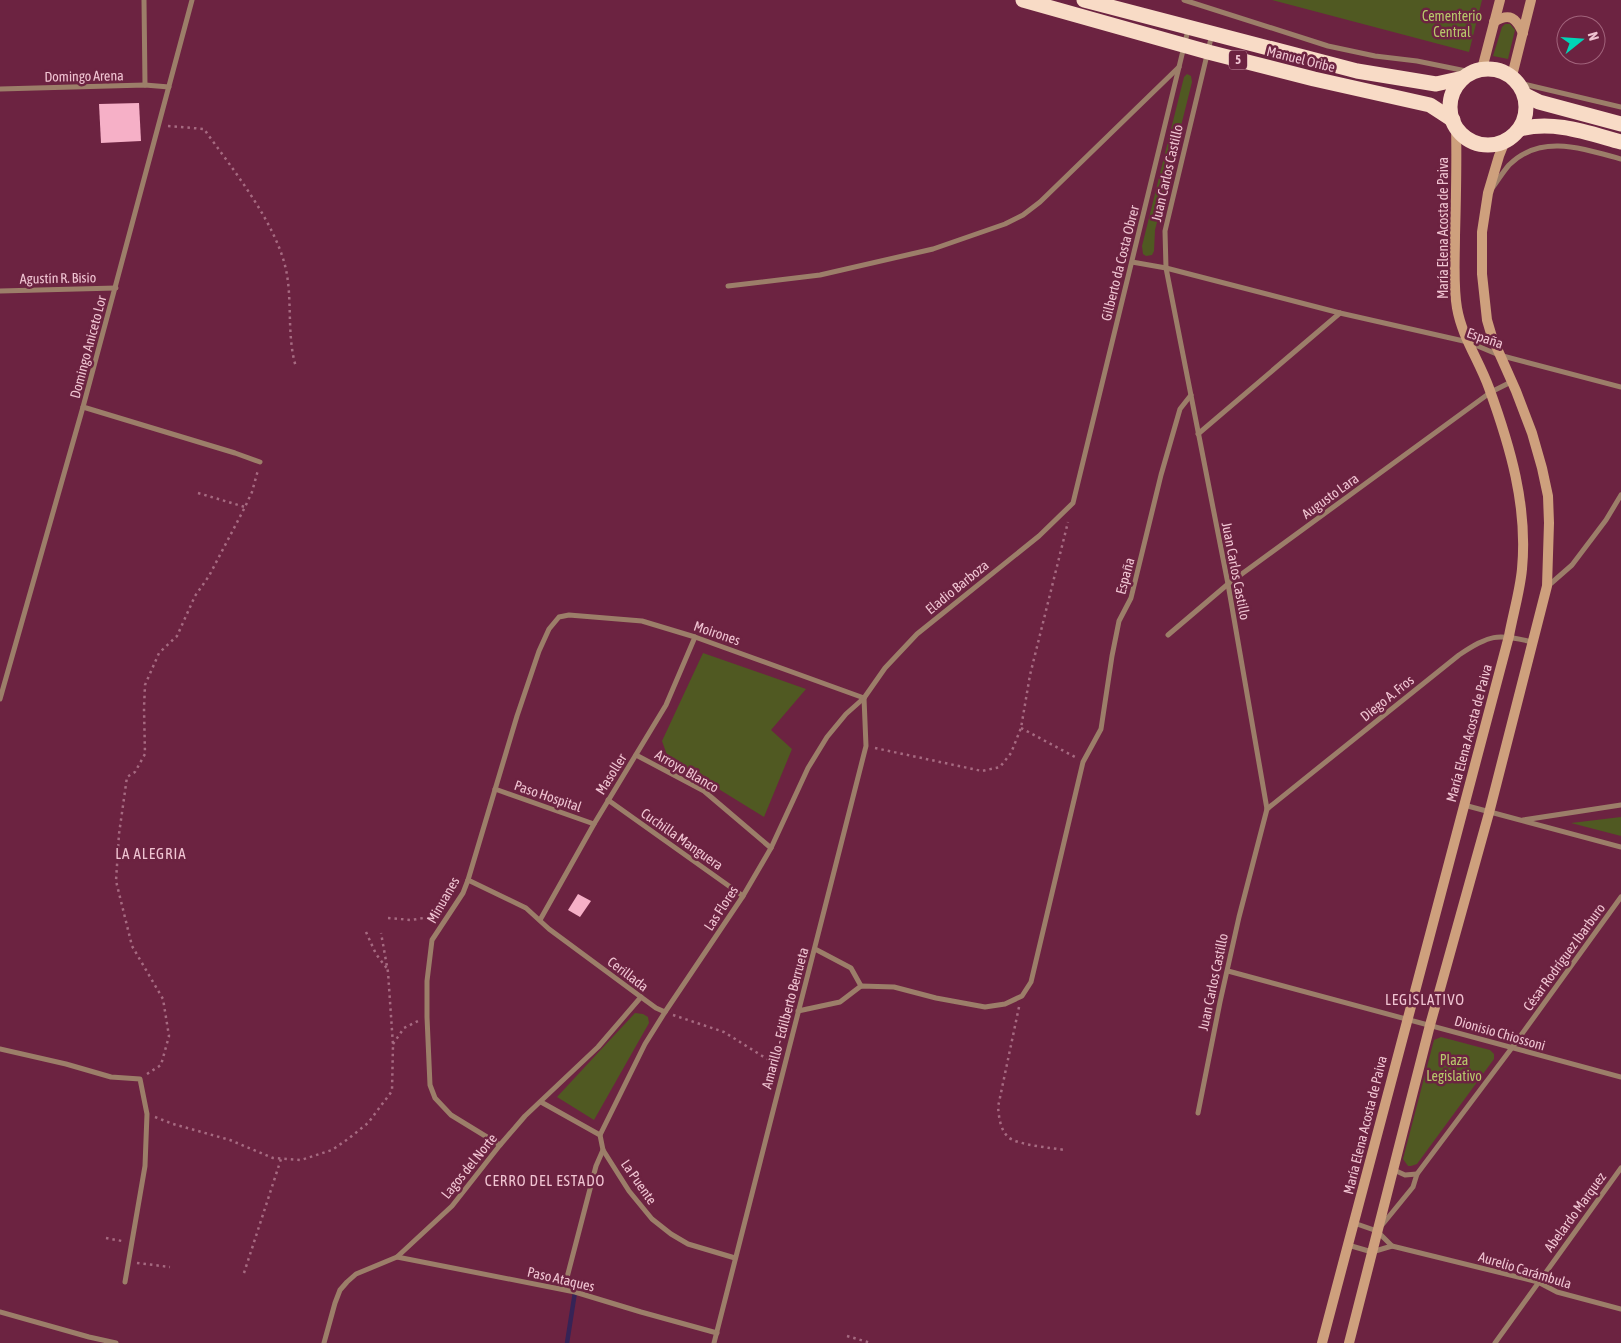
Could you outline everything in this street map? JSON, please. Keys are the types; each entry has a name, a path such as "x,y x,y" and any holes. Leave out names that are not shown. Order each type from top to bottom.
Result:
{"highway":[{"name":"Manuel Oribe","path":"1023,0 1184,46 1430,106 1454,123 1461,134 1470,141 1479,144 1497,144 1505,141"},
{"name":"Manuel Oribe","path":"1084,0 1357,72 1436,84 1472,73 1498,69 1540,102 1621,124"},
{"path":"1454,123 1451,107 1452,95 1457,84 1472,73"},
{"path":"1518,85 1526,114 1520,129"},
{"path":"1505,141 1520,129 1530,126 1567,127 1621,142"}],"street":[{"path":"144,0 145,86"},
{"name":"Domingo Aniceto Lor","path":"0,699 116,288 192,0"},
{"name":"Manuel Oribe","path":"1184,0 1328,46 1375,56 1417,61 1472,73"},
{"path":"1472,73 1494,22 1500,0"},
{"path":"1518,85 1523,33 1531,0"},
{"path":"1494,22 1500,18 1512,18 1518,22 1523,33"},
{"name":"Gilberto da Costa Obrer","path":"1073,503 1188,28"},
{"name":"Juan Carlos Castillo","path":"1198,1113 1239,917 1267,809 1228,584 1166,268 1165,231 1212,34"},
{"path":"728,286 820,275 933,249 1005,224 1023,215 1040,202 1180,67"},
{"name":"Manuel Oribe","path":"1518,85 1621,107"},
{"name":"Domingo Arena","path":"0,89 170,87"},
{"name":"María Elena Acosta de Paiva","path":"1322,1343 1509,636 1522,570 1524,536 1515,470 1491,392 1461,326 1456,306 1454,270 1457,164 1454,123"},
{"path":"1349,1343 1430,1025 1489,813 1547,586 1548,496 1532,433 1498,355 1487,320 1482,274 1482,232 1488,193 1498,156 1505,141"},
{"path":"1488,193 1510,164 1531,151 1550,146 1573,146 1621,159"},
{"name":"España","path":"1132,262 1166,268 1340,313 1468,342 1498,355 1621,387"},
{"name":"Agustín R. Bisio","path":"0,291 116,288"},
{"path":"1198,434 1340,313"},
{"name":"Augusto Lara","path":"1168,635 1228,584 1491,392 1511,382"},
{"name":"España","path":"1022,996 1031,982 1083,762 1102,729 1112,656 1120,622 1132,598 1161,475 1180,409 1191,395"},
{"path":"83,407 260,462"},
{"path":"1547,586 1572,565 1606,520 1621,496"},
{"name":"Eladio Barboza","path":"864,698 885,668 916,634 1039,536 1073,503"},
{"name":"Moirones","path":"558,617 569,615 642,621 695,637 864,698"},
{"name":"Minuanes","path":"500,1145 450,1115 435,1098 430,1085 427,981 432,940 463,892 468,880 517,716 539,651 549,629 558,617"},
{"name":"Diego A. Fros","path":"1267,809 1459,655 1480,641 1509,636 1532,642"},
{"name":"Masoller","path":"540,920 608,800 666,705 695,637"},
{"name":"Amarillo - Edilberto Berrueta","path":"714,1343 866,746 864,698"},
{"name":"Las Flores","path":"600,1135 645,1044 664,1012 743,896 771,848 808,768 827,737 846,714 864,698"},
{"name":"Arroyo Blanco","path":"636,755 704,791 771,848"},
{"name":"Paso Hospital","path":"495,789 594,824"},
{"name":"Cuchilla Manguera","path":"608,800 743,896"},
{"path":"1464,805 1621,847"},
{"path":"1520,821 1621,805"},
{"name":"Cerillada","path":"468,880 526,908 549,929 641,998 664,1012"},
{"name":"César Rodríguez Ibarburo","path":"1377,1231 1413,1187 1417,1174 1511,1049 1621,897"},
{"path":"815,949 851,968 861,986"},
{"name":"Dionisio Chiossoni","path":"1228,972 1621,1077"},
{"path":"798,1011 840,1002 861,986 894,987 936,998 985,1007 1005,1004 1022,996"},
{"name":"Lagos del Norte","path":"324,1343 335,1303 340,1290 347,1282 356,1274 398,1257 452,1206 525,1116 598,1047 641,998"},
{"path":"0,1049 66,1064 111,1077 140,1079 147,1114 145,1166 125,1282"},
{"path":"541,1102 600,1135"},
{"name":"La Puente","path":"600,1135 603,1150 629,1191 652,1219 688,1244 735,1258"},
{"path":"564,1289 596,1166 603,1150"},
{"name":"Abelardo Marquez","path":"1495,1343 1621,1168"},
{"path":"1394,1170 1405,1175 1417,1174"},
{"path":"1348,1245 1372,1252 1392,1246 1377,1231 1354,1223"},
{"name":"Aurelio Carámbula","path":"1392,1246 1538,1282 1557,1292 1621,1309"},
{"name":"Paso Ataques","path":"398,1257 564,1289 717,1333"},
{"path":"0,1312 116,1343"}],"path":[{"path":"159,125 204,129 274,234 287,275 289,315 296,368"},
{"path":"140,1079 161,1065 169,1036 163,999 132,946 116,881 119,834 126,777 136,772 145,754 144,708 146,685 160,653 177,636 195,596 209,576 245,507 252,492 260,462"},
{"path":"198,493 245,507"},
{"path":"866,746 982,771 1000,767 1011,754 1021,728 1030,675 1073,503"},
{"path":"1021,728 1083,762"},
{"path":"388,918 411,920 433,917 451,911"},
{"path":"366,932 376,954 388,972"},
{"path":"147,1114 173,1124 230,1140 273,1158 301,1160 332,1150 368,1123 392,1091 393,1045 388,972 381,933"},
{"path":"1022,996 998,1107 999,1120 1007,1136 1015,1141 1065,1150"},
{"path":"664,1012 724,1032 783,1069"},
{"path":"393,1045 404,1028 427,1017"},
{"path":"244,1273 280,1159"},
{"path":"106,1238 131,1242"},
{"path":"128,1262 170,1267"},
{"path":"847,1336 871,1343"}],"green space":[{"name":"Cementerio Central","path":"1272,0 1482,0 1469,52"},
{"path":"1505,24 1510,24 1515,30 1508,59 1493,56 1502,27"},
{"path":"1187,74 1191,76 1192,82 1155,230 1154,251 1152,255 1146,256 1143,254 1142,246 1184,77"},
{"path":"703,653 806,689 771,730 792,749 764,817 667,755 662,741"},
{"path":"1621,817 1621,836 1571,823"},
{"path":"635,1013 648,1017 649,1023 594,1120 557,1097"},
{"name":"Plaza Legislativo","path":"1441,1037 1490,1050 1494,1054 1494,1059 1417,1164 1408,1166 1403,1159 1434,1040"}],"building":[{"path":"139,103 141,141 101,143 99,104"},
{"path":"578,894 591,901 580,917 568,910"}],"waterway":[{"path":"567,1343 575,1292"}],"district":[{"name":"LA ALEGRIA","path":"151,853"},
{"name":"LEGISLATIVO","path":"1425,999"},
{"name":"CERRO DEL ESTADO","path":"545,1180"}]}
